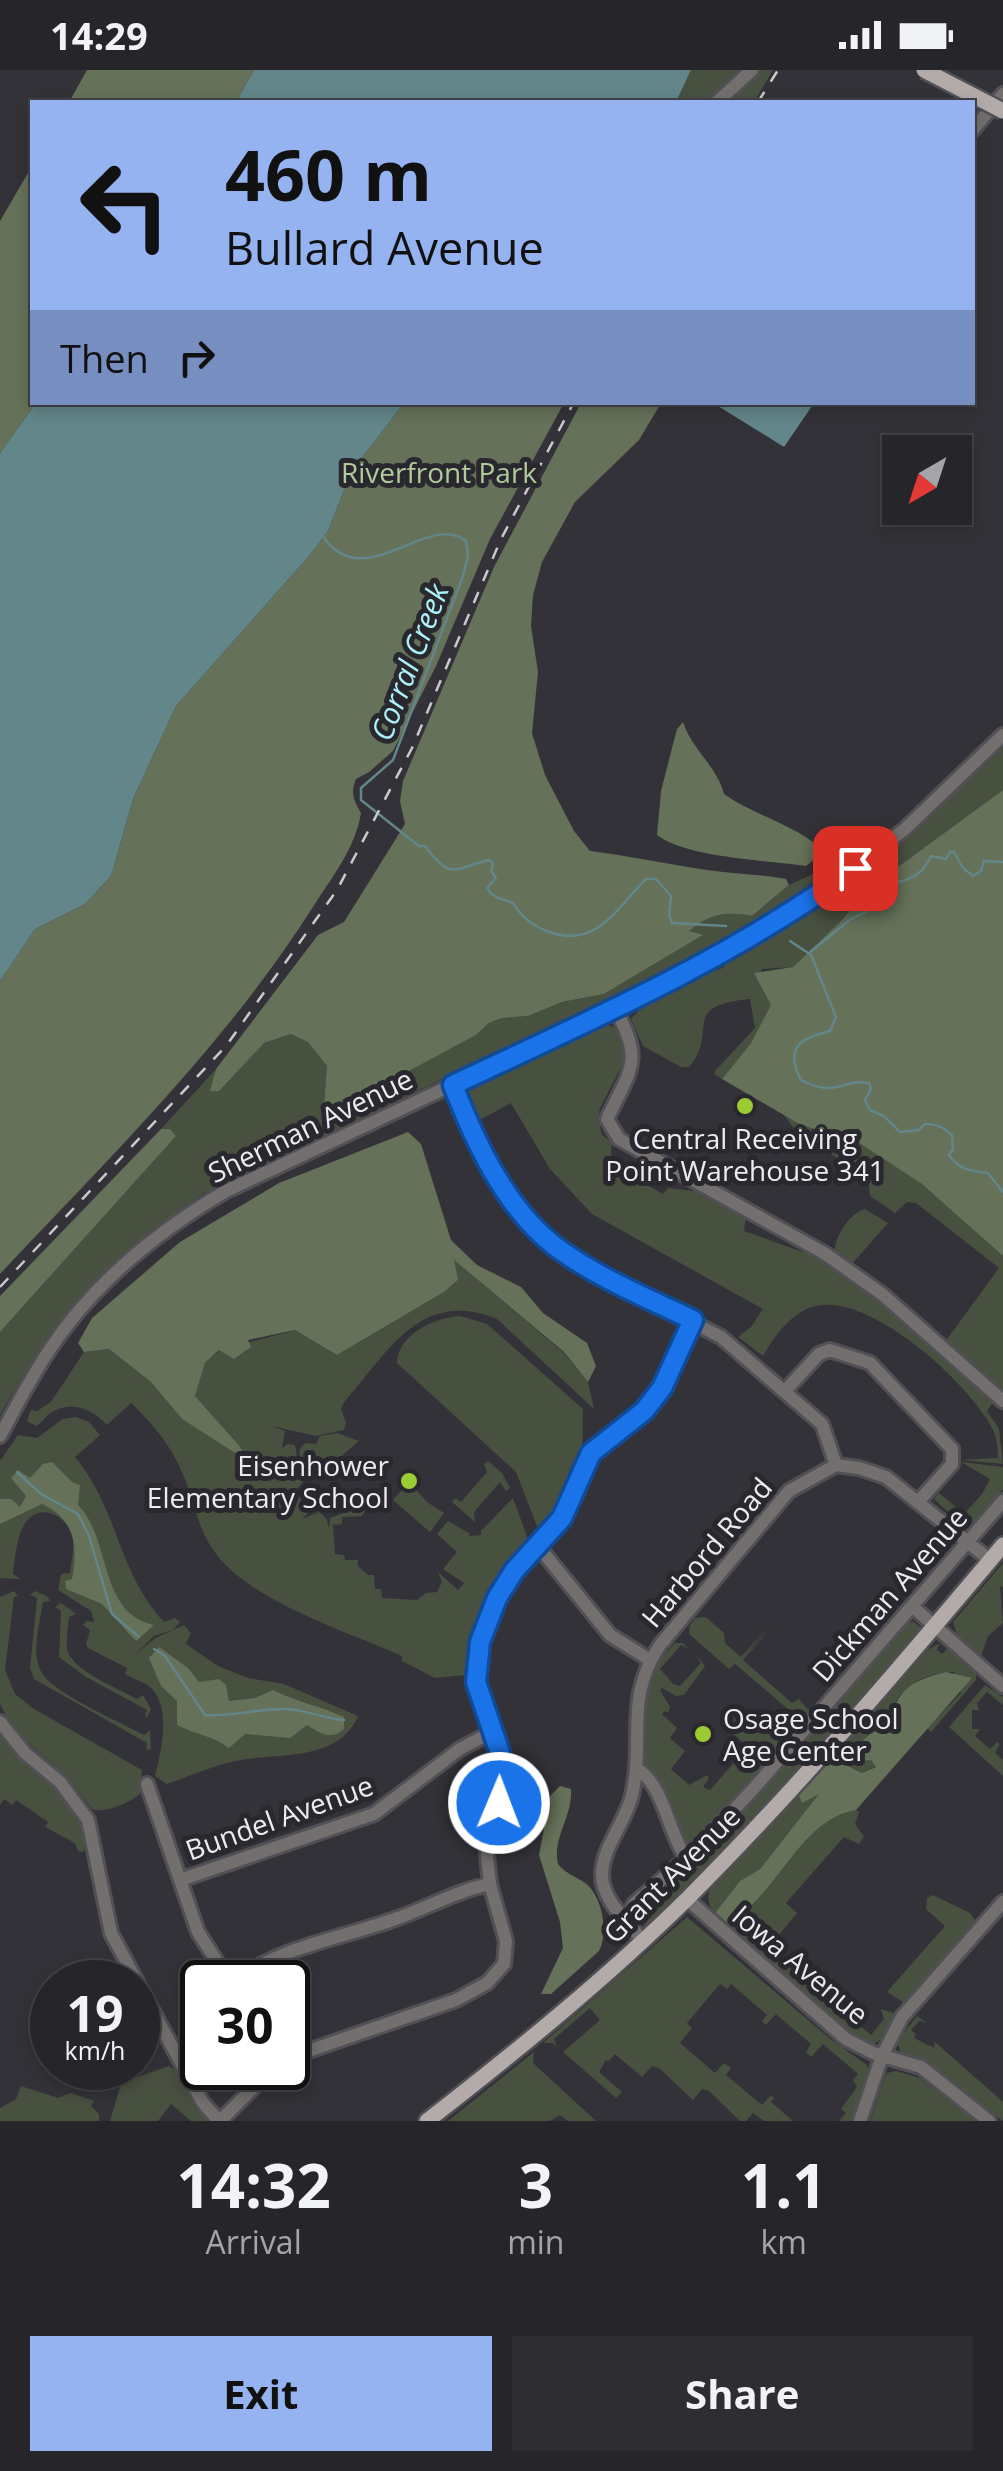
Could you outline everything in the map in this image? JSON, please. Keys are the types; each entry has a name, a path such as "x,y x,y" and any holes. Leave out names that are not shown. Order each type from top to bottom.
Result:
{"main road":[{"path":"924,70 1003,111"},
{"name":"Grant Avenue","path":"427,2121 531,2038 687,1899 935,1626 1003,1545"}],"street":[{"path":"720,100 752,70"},
{"path":"975,127 1003,94"},
{"name":"Sherman Avenue","path":"0,1436 50,1349 75,1317 110,1278 168,1228 243,1183 725,954 819,895 904,829 1003,735"},
{"path":"615,1008 630,1032 633,1050 627,1078 606,1119 619,1140 824,1253 882,1294 1003,1401"},
{"path":"453,1085 486,1158 512,1198 553,1245 596,1272 721,1337 822,1424 836,1465 886,1477 990,1560"},
{"path":"310,2050 456,2000 498,1975 506,1956 506,1940 490,1884 487,1856 502,1791 502,1772 476,1682 480,1642 505,1583 562,1518 591,1453 644,1411 662,1388 693,1320"},
{"path":"785,1391 820,1354 830,1350 870,1363 952,1449 952,1464 919,1501"},
{"name":"Harbord Road","path":"637,1769 635,1723 639,1690 650,1660 789,1491 836,1465"},
{"name":"Dickman Avenue","path":"627,1920 634,1904 686,1858 755,1787 1003,1501"},
{"path":"538,1546 610,1635 650,1660"},
{"path":"913,1607 1003,1686"},
{"path":"0,1722 14,1743 60,1782 88,1820 112,1934 125,1960"},
{"name":"Bundel Avenue","path":"180,1880 374,1814 460,1748 492,1732"},
{"path":"642,1940 608,1899 602,1877 604,1858 632,1797 637,1769 650,1776 675,1843 686,1858"},
{"path":"148,1784 204,1947 214,1960"},
{"path":"273,1960 490,1884"},
{"name":"Iowa Avenue","path":"687,1899 846,2039 882,2056 921,2067 990,2121"},
{"path":"860,2121 882,2056 902,2017 1003,1902"},
{"path":"160,2024 203,2102 220,2121 251,2090"}],"green space":[{"path":"87,70 254,70 237,100 70,100"},
{"path":"691,70 773,70 755,100 677,100"},
{"path":"30,169 30,405 35,405 0,453 0,221"},
{"name":"Riverfront Park","path":"402,405 563,405 490,539 436,666 393,751 356,779 354,797 361,813 354,839 335,874 279,957 205,1052 0,1274 0,981 35,929 85,904 111,876 133,799 176,706 328,531 351,472"},
{"path":"580,405 660,405 639,440 575,502 542,562 533,595 531,626 538,672 532,733 545,775 574,831 590,851 786,879 789,885 752,916 726,914 704,920 689,931 703,935 604,994 489,1023 476,1035 323,1117 327,1066 308,1042 291,1034 264,1043 219,1091 210,1091 216,1069 318,935 344,922 405,824 400,801 403,781 494,567"},
{"path":"683,722 724,794 808,839 819,847 816,858 806,866 728,857 688,849 657,835 661,791 677,729"},
{"path":"1003,743 1003,790 869,888 793,967 761,969 772,1005 751,1043 722,1079 715,1071 755,1028 750,999 728,1002 707,1014 698,1054 689,1067 681,1067 643,1046 631,1019 650,998 713,966 716,971 724,967 722,962 834,889 938,805"},
{"path":"1003,790 1003,1256 922,1184 855,1140 801,1125 722,1079 751,1043 771,1005 754,973 793,967 869,888"},
{"path":"867,846 866,853 717,952 715,949 707,953 708,957 204,1193 141,1242 88,1291 43,1347 0,1415 0,1332 175,1137 170,1129 161,1129 216,1069 211,1091 264,1043 291,1034 308,1041 327,1066 323,1116 476,1035 489,1023 604,994 701,936 688,931 703,920 726,914 752,916 789,885"},
{"path":"597,1026 616,1028 626,1058 598,1118 602,1135 612,1142 611,1155 616,1160 611,1164 663,1194 668,1188 702,1192 746,1216 744,1231 805,1250 872,1292 994,1401 987,1411 999,1429 1003,1464 961,1460 998,1458 992,1428 980,1409 939,1365 887,1326 835,1305 812,1307 790,1321 763,1356 738,1337 751,1327 763,1309 592,1214 550,1169 511,1103 478,1121 464,1094 468,1089 517,1062"},
{"path":"784,1115 848,1136 877,1151 933,1193 1003,1256 1003,1392 945,1342 999,1268 916,1203 907,1202 895,1213 870,1196 869,1182 862,1170 795,1130"},
{"path":"161,1129 170,1129 176,1136 0,1332 0,1296"},
{"path":"408,1132 421,1144 451,1240 477,1265 521,1287 543,1313 587,1343 596,1366 588,1382 564,1352 454,1260 458,1280 444,1292 337,1355 295,1330 248,1340 251,1347 234,1359 219,1350 205,1363 195,1396 237,1443 242,1450 240,1456 182,1419 151,1382 109,1349 84,1352 78,1343 92,1318 180,1242 279,1183"},
{"path":"865,1209 888,1223 850,1266 834,1254 835,1248 848,1221"},
{"path":"452,1258 564,1353 588,1382 594,1409 497,1319 470,1312 447,1312 427,1318 392,1345 341,1408 344,1430 316,1436 272,1426 285,1431 282,1448 295,1445 298,1461 304,1466 300,1449 306,1443 316,1444 320,1436 337,1433 359,1441 323,1472 316,1465 309,1467 310,1472 296,1491 314,1507 302,1519 319,1512 329,1528 330,1518 356,1508 344,1508 346,1496 354,1498 356,1507 367,1507 362,1516 342,1517 342,1524 333,1525 335,1554 344,1555 345,1560 358,1560 358,1566 374,1575 375,1589 381,1589 382,1598 417,1600 426,1593 437,1592 442,1582 438,1572 458,1590 464,1583 443,1569 457,1552 437,1534 448,1521 469,1536 481,1535 513,1498 529,1542 502,1578 473,1633 466,1675 435,1678 402,1661 402,1656 298,1612 227,1567 202,1529 177,1460 131,1403 107,1425 87,1410 72,1407 56,1410 36,1426 27,1421 31,1410 37,1411 51,1402 84,1352 109,1349 151,1382 182,1419 240,1455 237,1443 195,1396 205,1363 220,1350 296,1330 337,1355 444,1292 458,1280"},
{"path":"460,1316 487,1324 583,1409 579,1457 569,1469 573,1472 566,1494 542,1528 537,1526 516,1472 397,1363 404,1344 419,1329"},
{"path":"76,1417 89,1422 100,1435 75,1457 101,1498 136,1582 164,1622 175,1618 180,1622 173,1630 184,1625 191,1633 186,1644 218,1666 248,1678 284,1684 358,1716 349,1731 337,1741 308,1752 232,1762 167,1784 155,1776 163,1732 158,1699 147,1685 125,1674 127,1668 88,1648 90,1630 83,1625 94,1622 91,1611 58,1590 61,1574 70,1573 73,1547 67,1525 48,1513 28,1519 19,1538 13,1574 21,1579 0,1578 0,1461 18,1435 37,1438 63,1419"},
{"path":"488,1461 502,1473 510,1488 506,1491 500,1482 474,1512 475,1522 452,1502 455,1498 461,1502 487,1472 484,1464"},
{"path":"52,1462 80,1485 78,1505 89,1519 123,1606 136,1618 154,1625 136,1641 102,1604 66,1589 65,1581 72,1579 74,1545 68,1526 53,1510 42,1504 0,1524 0,1499 11,1499 20,1507 26,1496 11,1478 18,1470 30,1478 43,1464"},
{"path":"961,1462 1003,1467 1003,1489 968,1530 934,1499 939,1493 964,1514 982,1494 990,1479"},
{"path":"409,1482 427,1502 444,1513 430,1532 393,1500"},
{"path":"1003,1563 1003,1623 988,1636 981,1657 957,1635 953,1622"},
{"path":"14,1591 18,1596 14,1597 5,1670 15,1694 34,1709 142,1770 140,1794 130,1801 110,1809 92,1809 6,1715 0,1704 0,1597"},
{"path":"35,1591 50,1601 43,1602 37,1638 42,1673 89,1707 144,1735 150,1730 151,1750 146,1749 147,1743 34,1679 30,1668 37,1598 30,1595"},
{"path":"61,1603 76,1614 69,1617 70,1657 108,1684 137,1699 143,1695 151,1709 147,1717 147,1710 86,1677 59,1657 61,1611 55,1607"},
{"path":"706,1617 724,1633 725,1643 741,1657 771,1624 742,1659 773,1626 743,1660 792,1703 799,1699 812,1714 803,1726 792,1724 796,1716 735,1664 729,1669 689,1634 695,1618"},
{"path":"913,1621 920,1627 920,1635 749,1824 645,1927 637,1910 742,1810 902,1627"},
{"path":"675,1643 683,1643 689,1649 681,1645 660,1669 673,1684 680,1686 701,1663 696,1655 705,1666 684,1695 660,1690 670,1707 668,1713 662,1714 677,1728 670,1738 685,1751 671,1769 689,1785 707,1775 703,1787 710,1790 748,1747 728,1729 736,1717 748,1710 778,1737 785,1731 787,1744 694,1843 687,1845 673,1828 658,1784 643,1768 645,1701 655,1671"},
{"path":"940,1643 937,1650 942,1654 946,1646 976,1671 976,1680 931,1732 927,1728 961,1693 954,1672 919,1680 899,1697 886,1723 877,1731 871,1760 877,1766 862,1773 841,1762 852,1748 846,1740 927,1650"},
{"path":"159,1647 188,1668 199,1682 219,1679 226,1685 229,1701 255,1698 273,1690 344,1717 344,1729 330,1735 307,1725 290,1738 245,1734 229,1748 177,1725 177,1701 161,1686 149,1658"},
{"path":"946,1672 972,1678 856,1810 841,1814 816,1831 730,1925 715,1913 740,1881 760,1869 819,1794 802,1803 798,1793 846,1740 852,1748 842,1763 862,1773 876,1767 871,1760 861,1761 862,1742 887,1724 907,1688"},
{"path":"985,1685 1003,1697 1003,1705 987,1692 977,1703 979,1710 972,1710 972,1729 980,1729 975,1736 990,1749 997,1742 1000,1744 995,1753 1003,1760 1003,1776 949,1727"},
{"path":"0,1735 68,1802 84,1834 84,1852 45,1827 48,1822 16,1800 12,1805 4,1799 0,1805"},
{"path":"560,1786 571,1789 571,1799 558,1845 558,1864 596,1896 603,1934 599,1951 551,1994 541,1994 563,1948 560,1922 539,1855 550,1796"},
{"path":"823,1790 760,1869 740,1881 715,1913 709,1899 711,1884 798,1793 802,1802"},
{"path":"859,1812 855,1824 864,1837 859,1844 844,1837 786,1903 797,1913 768,1948 871,2035 884,2019 881,2009 893,2013 895,2017 882,2039 873,2044 841,2026 730,1925 816,1831 841,1814"},
{"path":"933,1895 970,1913 978,1924 906,2004 887,1992 945,1926 926,1909 927,1898"},
{"path":"687,1917 828,2037 867,2065 871,2076 856,2121 839,2121 846,2113 841,2109 857,2087 853,2080 858,2074 823,2044 811,2057 806,2052 811,2044 776,2014 766,2025 762,2021 767,2015 731,1984 727,1989 720,1984 687,2023 692,2028 680,2043 715,2073 724,2063 731,2068 726,2075 762,2105 771,2095 771,2102 793,2121 764,2121 753,2113 746,2121 740,2121 709,2091 702,2089 693,2100 659,2068 652,2066 642,2077 615,2054 599,2072 622,2092 616,2098 563,2052 600,2020 590,2008 554,2039 557,2047 543,2043"},
{"path":"917,2016 927,2023 919,2021 911,2030 916,2034 914,2038 934,2048 935,2042 1003,2102 1003,2121 931,2066 901,2053 897,2042"},
{"path":"534,2052 533,2063 596,2121 568,2121 560,2115 550,2121 448,2121"},
{"path":"169,2066 180,2073 180,2090 191,2090 208,2121 191,2121 171,2104 158,2121 110,2121 119,2090 160,2090 160,2069"},
{"path":"896,2071 920,2078 976,2121 870,2121 887,2073"},
{"path":"21,2086 58,2098 71,2093 94,2101 91,2106 99,2114 99,2121 0,2121 0,2108 16,2099"}],"water":[{"path":"254,70 691,70 677,100 237,100"},
{"path":"35,405 402,405 351,472 328,531 310,555 176,706 133,799 111,876 85,904 35,929 0,981 0,453"},
{"path":"716,405 813,405 784,447"}],"waterway":[{"name":"Corral Creek","path":"322,535 338,552 356,558 376,556 433,536 451,534 466,541 468,556 463,576 393,760 361,788 361,800 419,846 425,846 447,868 460,869 489,860 496,878 487,888 489,892 513,903 528,921 550,932 566,936 593,930 615,913 646,879 656,879 671,896 672,923 726,926"},
{"path":"882,889 916,875 931,856 946,859 954,852 973,876 981,871 984,861 1003,862"},
{"path":"810,952 851,919 866,912"},
{"name":"Corral Creek","path":"790,941 811,955 836,1017 830,1031 798,1046 794,1059 801,1080 823,1088 869,1083 871,1089 865,1100 870,1110 884,1116 900,1132 919,1130 925,1124 943,1128 952,1135 953,1149 949,1155 953,1160 966,1169 988,1173 1003,1192"},
{"path":"17,1472 41,1494 78,1514 89,1536 112,1614 139,1637"},
{"path":"154,1649 165,1656 205,1715 287,1709 344,1720"}],"railway":[{"path":"759,100 778,70"},
{"path":"0,1287 226,1046 337,890 412,748 501,539 572,405"}],"place":[{"name":"Central Receiving Point Warehouse 341","path":"745,1106"},
{"name":"Eisenhower Elementary School","path":"409,1481"},
{"name":"Osage School Age Center","path":"703,1734"}],"route":[{"path":"499,1803 500,1753 476,1682 480,1642 497,1598 514,1571 562,1518 591,1453 644,1411 662,1388 693,1320 621,1286 553,1245 531,1223 486,1158 453,1085 713,960 783,919 855,868"}]}
